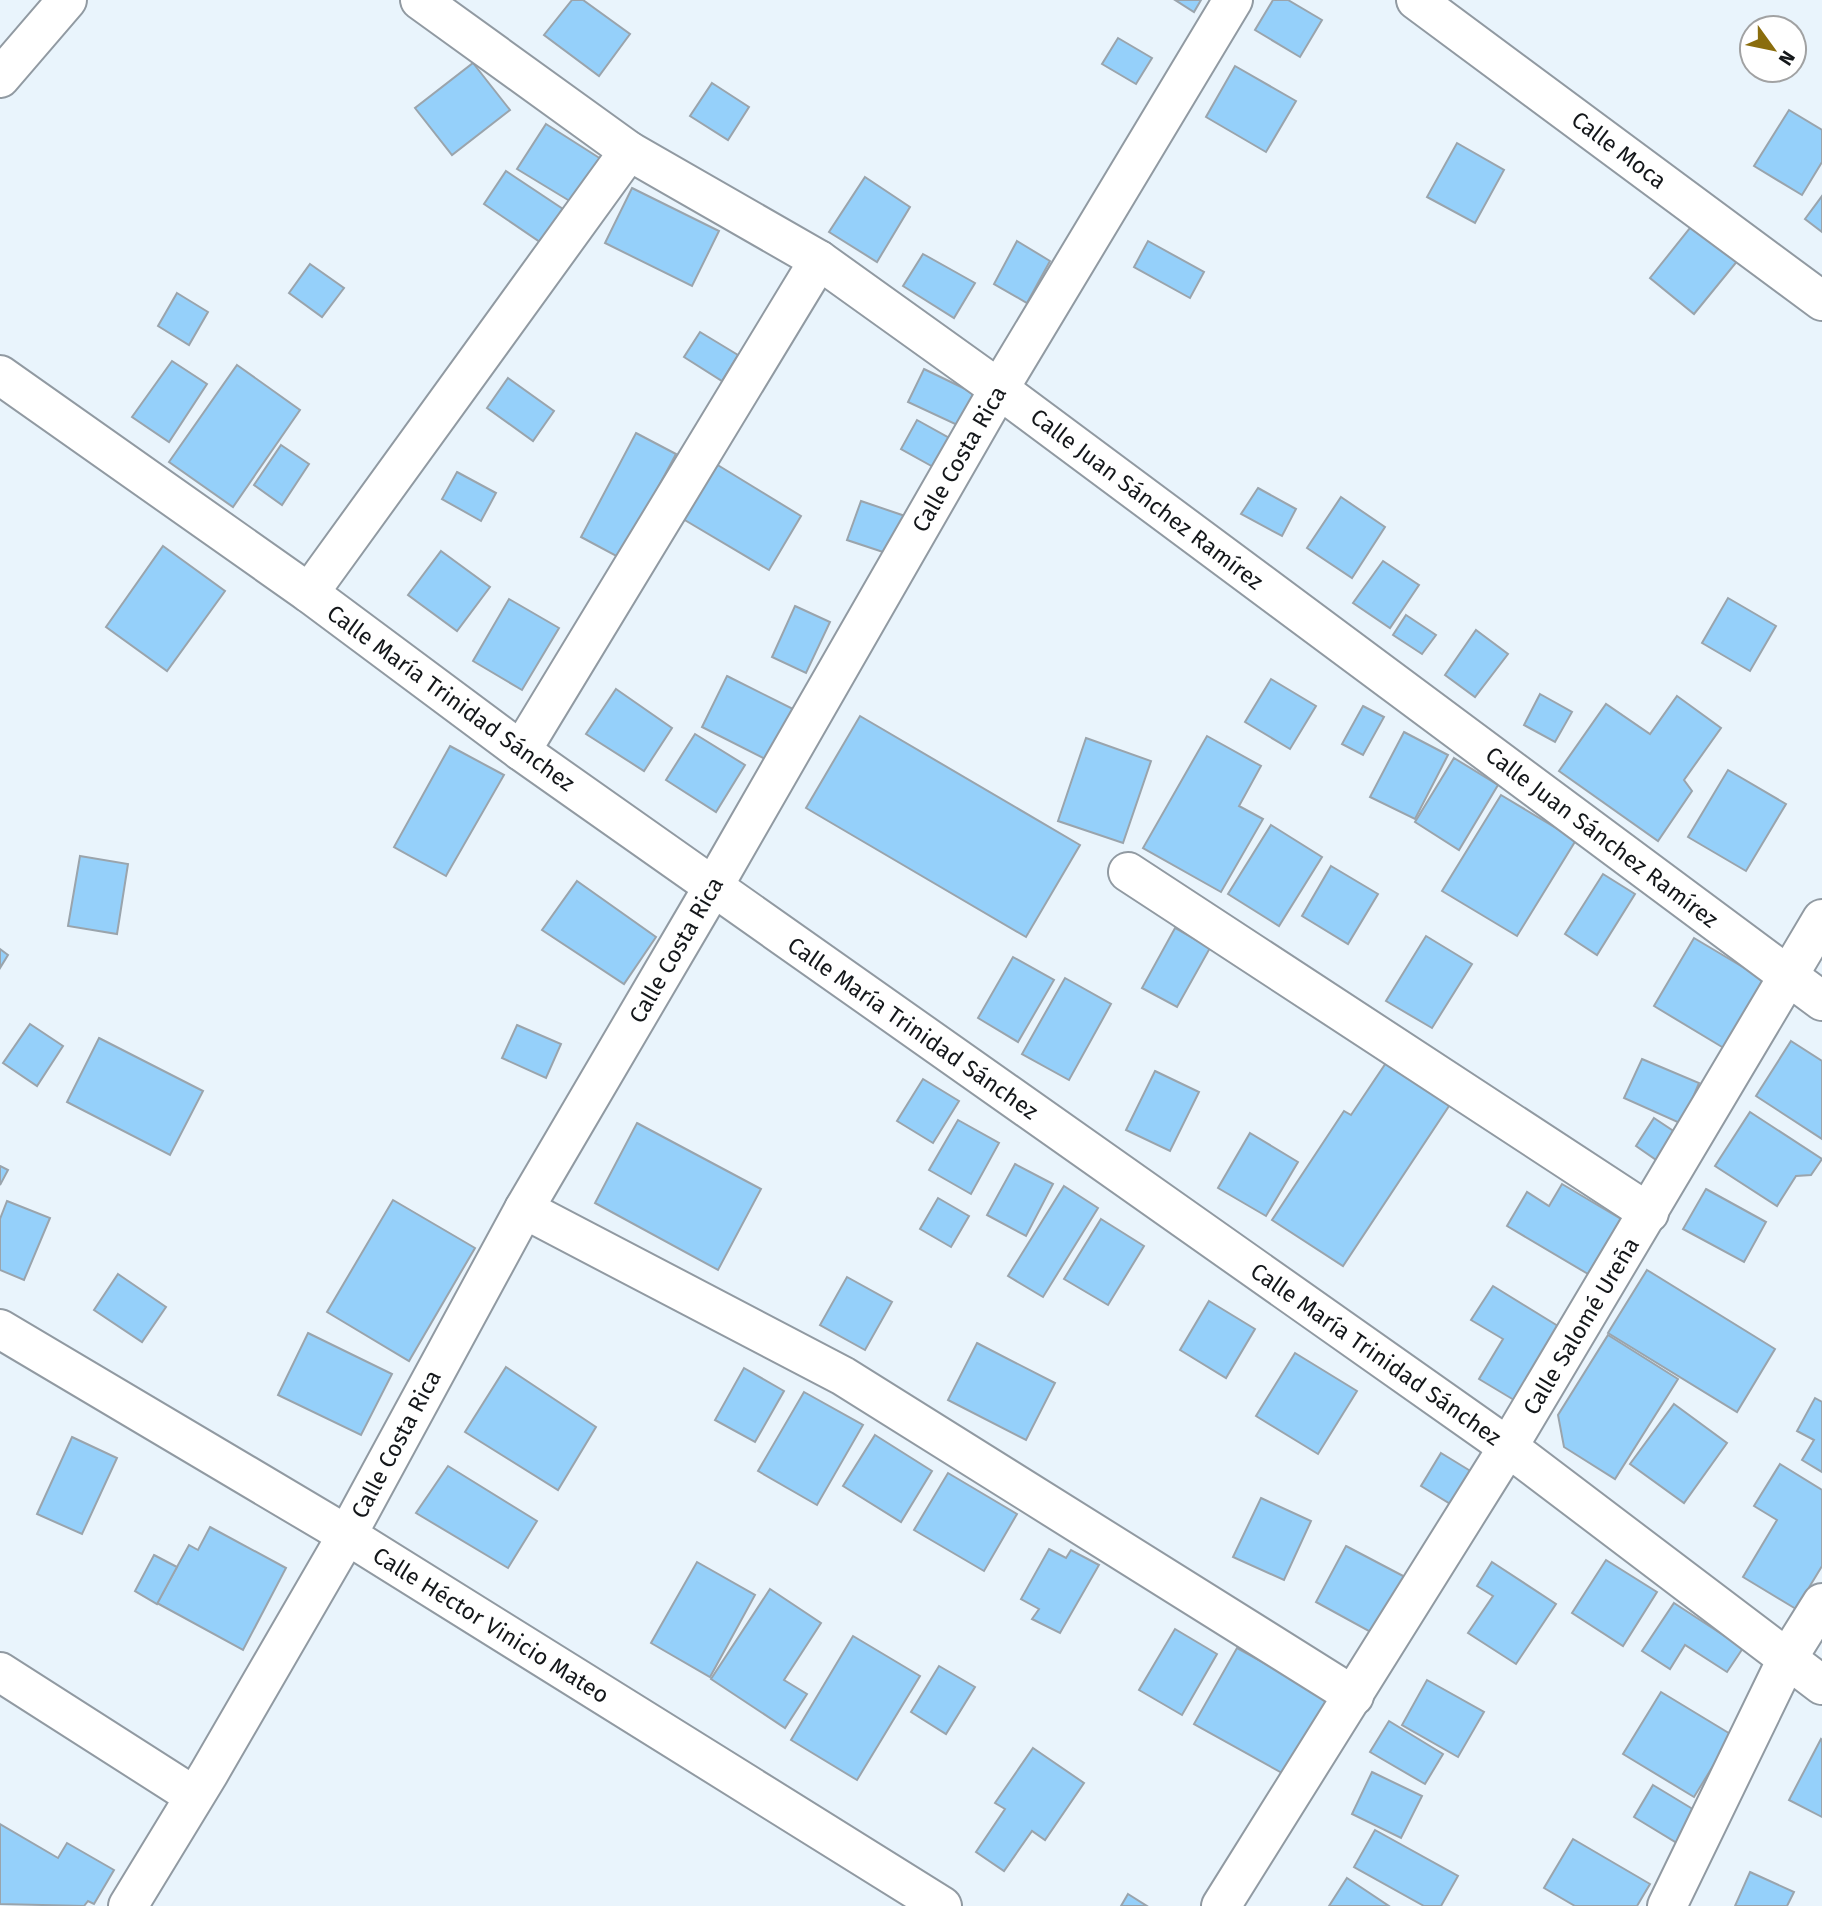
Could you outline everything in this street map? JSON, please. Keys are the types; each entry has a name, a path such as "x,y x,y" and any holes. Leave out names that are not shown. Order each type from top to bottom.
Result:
{"street":[{"path":"0,78 67,0"},
{"name":"Calle Juan Sánchez Ramírez","path":"420,0 629,151 819,260 999,389 1822,1001"},
{"name":"Calle Costa Rica","path":"128,1906 209,1773 347,1535 524,1209 713,887 999,389 1233,0"},
{"name":"Calle Moca","path":"1416,0 1822,301"},
{"path":"309,593 629,151"},
{"path":"521,751 819,260"},
{"name":"Calle María Trinidad Sánchez","path":"0,375 309,593 521,751 1508,1447 1822,1685"},
{"path":"1128,872 1649,1213"},
{"name":"Calle Salomé Ureña","path":"1221,1906 1508,1447 1822,919"},
{"path":"524,1209 843,1377 1354,1696"},
{"name":"Calle Héctor Vinicio Mateo","path":"0,1329 347,1535 942,1906"},
{"path":"1667,1906 1787,1659 1822,1603"},
{"path":"0,1672 194,1796"}],"building":[{"path":"572,0 583,0 630,34 599,76 544,35"},
{"path":"1175,0 1201,0 1194,12"},
{"path":"1273,0 1288,0 1322,20 1300,57 1255,30"},
{"path":"1118,38 1152,58 1136,84 1102,64"},
{"path":"473,63 510,110 452,155 415,108"},
{"path":"1235,66 1296,101 1266,152 1206,117"},
{"path":"712,83 749,107 728,140 690,116"},
{"path":"1789,110 1822,130 1822,162 1802,195 1754,166"},
{"path":"546,124 601,159 573,203 517,169"},
{"path":"1457,143 1504,170 1475,223 1427,197"},
{"path":"506,171 563,209 540,242 484,204"},
{"path":"865,177 910,207 877,262 829,232"},
{"path":"632,188 719,231 692,286 605,243"},
{"path":"1822,196 1822,232 1805,219"},
{"path":"1694,223 1739,259 1694,314 1650,278"},
{"path":"1017,241 1050,261 1027,303 994,284"},
{"path":"1148,241 1204,272 1190,298 1134,267"},
{"path":"923,254 975,283 954,318 903,286"},
{"path":"310,264 344,288 322,317 289,293"},
{"path":"177,293 208,312 189,345 158,326"},
{"path":"700,332 738,355 722,381 684,357"},
{"path":"172,361 207,384 169,442 132,417"},
{"path":"237,365 300,410 233,507 169,462"},
{"path":"924,369 984,398 968,430 908,402"},
{"path":"508,378 554,411 533,441 487,408"},
{"path":"917,420 951,439 935,468 901,449"},
{"path":"636,433 676,454 620,558 581,537"},
{"path":"281,445 309,464 282,505 254,485"},
{"path":"716,464 801,516 769,570 683,519"},
{"path":"457,472 496,493 481,521 442,499"},
{"path":"1258,488 1296,509 1282,536 1241,514"},
{"path":"1341,497 1385,527 1352,578 1307,548"},
{"path":"861,501 905,516 892,555 847,540"},
{"path":"163,546 225,591 167,671 106,627"},
{"path":"441,551 490,587 457,631 408,595"},
{"path":"1383,561 1419,585 1390,628 1353,603"},
{"path":"1728,598 1776,626 1750,671 1702,643"},
{"path":"509,599 559,628 522,690 473,661"},
{"path":"795,606 830,622 806,673 772,657"},
{"path":"1406,615 1436,635 1422,654 1393,635"},
{"path":"1476,630 1508,654 1475,697 1445,675"},
{"path":"727,676 797,711 771,762 702,727"},
{"path":"1271,679 1316,706 1290,749 1245,722"},
{"path":"616,689 672,728 644,771 586,734"},
{"path":"1540,694 1572,712 1555,742 1524,725"},
{"path":"1677,696 1721,728 1684,780 1692,791 1658,841 1559,771 1606,704 1650,734"},
{"path":"1363,706 1384,717 1363,755 1342,744"},
{"path":"860,716 1080,845 1026,937 806,808"},
{"path":"1404,732 1448,755 1415,819 1370,797"},
{"path":"695,734 745,765 716,812 666,780"},
{"path":"1207,736 1261,766 1239,806 1263,819 1221,892 1143,848"},
{"path":"1086,738 1151,761 1123,843 1058,821"},
{"path":"450,746 504,775 446,876 394,847"},
{"path":"1454,758 1498,785 1459,850 1415,822"},
{"path":"1728,770 1786,804 1746,871 1688,837"},
{"path":"1501,795 1576,840 1517,936 1442,891"},
{"path":"1271,825 1322,857 1279,926 1228,894"},
{"path":"80,856 128,864 117,934 68,926"},
{"path":"1331,866 1378,894 1348,944 1302,916"},
{"path":"1603,874 1635,894 1597,955 1565,934"},
{"path":"577,881 656,937 624,984 542,930"},
{"path":"1175,928 1210,948 1177,1007 1142,988"},
{"path":"1426,936 1472,964 1432,1028 1386,1001"},
{"path":"1694,938 1768,982 1727,1050 1654,1006"},
{"path":"0,949 8,955 0,968"},
{"path":"1013,957 1054,980 1018,1042 978,1018"},
{"path":"1065,978 1111,1004 1069,1080 1022,1054"},
{"path":"30,1024 63,1046 37,1086 3,1063"},
{"path":"517,1025 561,1044 546,1078 502,1058"},
{"path":"99,1038 203,1091 170,1155 67,1102"},
{"path":"1791,1041 1822,1061 1822,1139 1756,1096"},
{"path":"1642,1059 1699,1083 1682,1124 1624,1098"},
{"path":"1388,1060 1451,1103 1343,1266 1272,1220 1344,1111 1351,1115"},
{"path":"1155,1071 1199,1092 1170,1151 1126,1130"},
{"path":"923,1079 959,1101 933,1143 897,1121"},
{"path":"1750,1112 1822,1159 1811,1175 1796,1176 1777,1206 1715,1166"},
{"path":"1654,1118 1681,1136 1662,1164 1636,1146"},
{"path":"958,1120 999,1143 971,1194 929,1170"},
{"path":"637,1123 761,1189 718,1270 595,1203"},
{"path":"1250,1133 1298,1162 1266,1216 1218,1188"},
{"path":"1015,1164 1053,1184 1026,1236 987,1215"},
{"path":"0,1166 8,1170 0,1185"},
{"path":"1562,1184 1621,1219 1588,1274 1507,1226 1527,1192 1549,1206"},
{"path":"1064,1186 1098,1208 1043,1297 1008,1276"},
{"path":"1706,1189 1766,1222 1744,1262 1683,1229"},
{"path":"938,1198 969,1216 951,1247 920,1229"},
{"path":"393,1200 475,1248 409,1361 327,1312"},
{"path":"7,1201 50,1218 24,1280 0,1270 0,1219"},
{"path":"1101,1219 1144,1246 1108,1305 1064,1279"},
{"path":"1647,1270 1775,1349 1737,1412 1608,1333"},
{"path":"118,1274 166,1307 142,1342 94,1310"},
{"path":"847,1277 892,1302 865,1350 820,1325"},
{"path":"1493,1286 1558,1326 1514,1400 1479,1379 1503,1339 1471,1320"},
{"path":"1209,1301 1255,1329 1226,1378 1180,1350"},
{"path":"308,1333 392,1374 361,1435 278,1395"},
{"path":"1608,1335 1678,1379 1615,1479 1564,1447 1558,1415"},
{"path":"977,1343 1055,1383 1026,1440 948,1400"},
{"path":"1295,1353 1357,1391 1318,1454 1256,1416"},
{"path":"506,1367 596,1427 558,1490 465,1432"},
{"path":"744,1368 784,1391 755,1442 715,1420"},
{"path":"804,1392 863,1425 817,1505 758,1471"},
{"path":"1815,1398 1822,1402 1822,1472 1802,1460 1814,1440 1797,1431"},
{"path":"1674,1404 1727,1443 1684,1503 1630,1464"},
{"path":"875,1435 932,1471 901,1522 843,1486"},
{"path":"72,1437 117,1458 82,1534 37,1514"},
{"path":"1441,1453 1477,1475 1457,1508 1421,1486"},
{"path":"1780,1464 1822,1490 1822,1566 1796,1609 1743,1577 1777,1520 1754,1506"},
{"path":"448,1466 537,1521 508,1568 416,1513"},
{"path":"948,1473 1017,1514 984,1571 914,1530"},
{"path":"1261,1498 1311,1521 1284,1580 1233,1557"},
{"path":"210,1527 286,1568 243,1650 157,1603 189,1545 198,1550"},
{"path":"1346,1546 1407,1578 1376,1635 1316,1602"},
{"path":"1049,1549 1066,1558 1071,1550 1099,1565 1060,1633 1032,1619 1039,1609 1021,1599"},
{"path":"154,1555 177,1567 157,1604 135,1591"},
{"path":"1606,1560 1657,1592 1623,1646 1572,1613"},
{"path":"697,1562 755,1595 710,1677 651,1643"},
{"path":"1492,1562 1556,1604 1516,1664 1468,1633 1493,1596 1477,1586"},
{"path":"770,1589 821,1623 784,1680 807,1694 785,1728 711,1679"},
{"path":"1674,1603 1743,1648 1727,1672 1685,1645 1670,1669 1642,1651"},
{"path":"1175,1629 1217,1654 1182,1715 1139,1690"},
{"path":"853,1636 920,1676 857,1780 791,1740"},
{"path":"1237,1648 1333,1701 1291,1778 1194,1724"},
{"path":"939,1666 975,1687 946,1734 911,1712"},
{"path":"1427,1680 1484,1712 1458,1757 1402,1725"},
{"path":"1661,1692 1732,1735 1694,1797 1623,1754"},
{"path":"1389,1721 1443,1754 1425,1784 1370,1752"},
{"path":"1822,1740 1822,1817 1789,1800"},
{"path":"1033,1748 1084,1783 1045,1840 1032,1831 1004,1871 976,1852 1005,1809 995,1803"},
{"path":"1372,1772 1422,1796 1401,1838 1352,1814"},
{"path":"1653,1785 1696,1811 1677,1843 1634,1817"},
{"path":"0,1824 58,1858 67,1843 114,1870 94,1904 88,1901 84,1906 0,1904"},
{"path":"1375,1830 1458,1876 1441,1906 1424,1906 1354,1867"},
{"path":"1573,1839 1650,1884 1637,1906 1575,1906 1544,1888"},
{"path":"1750,1872 1794,1892 1787,1906 1735,1906"},
{"path":"1347,1878 1389,1906 1329,1906"},
{"path":"1128,1894 1147,1906 1121,1906"}]}
